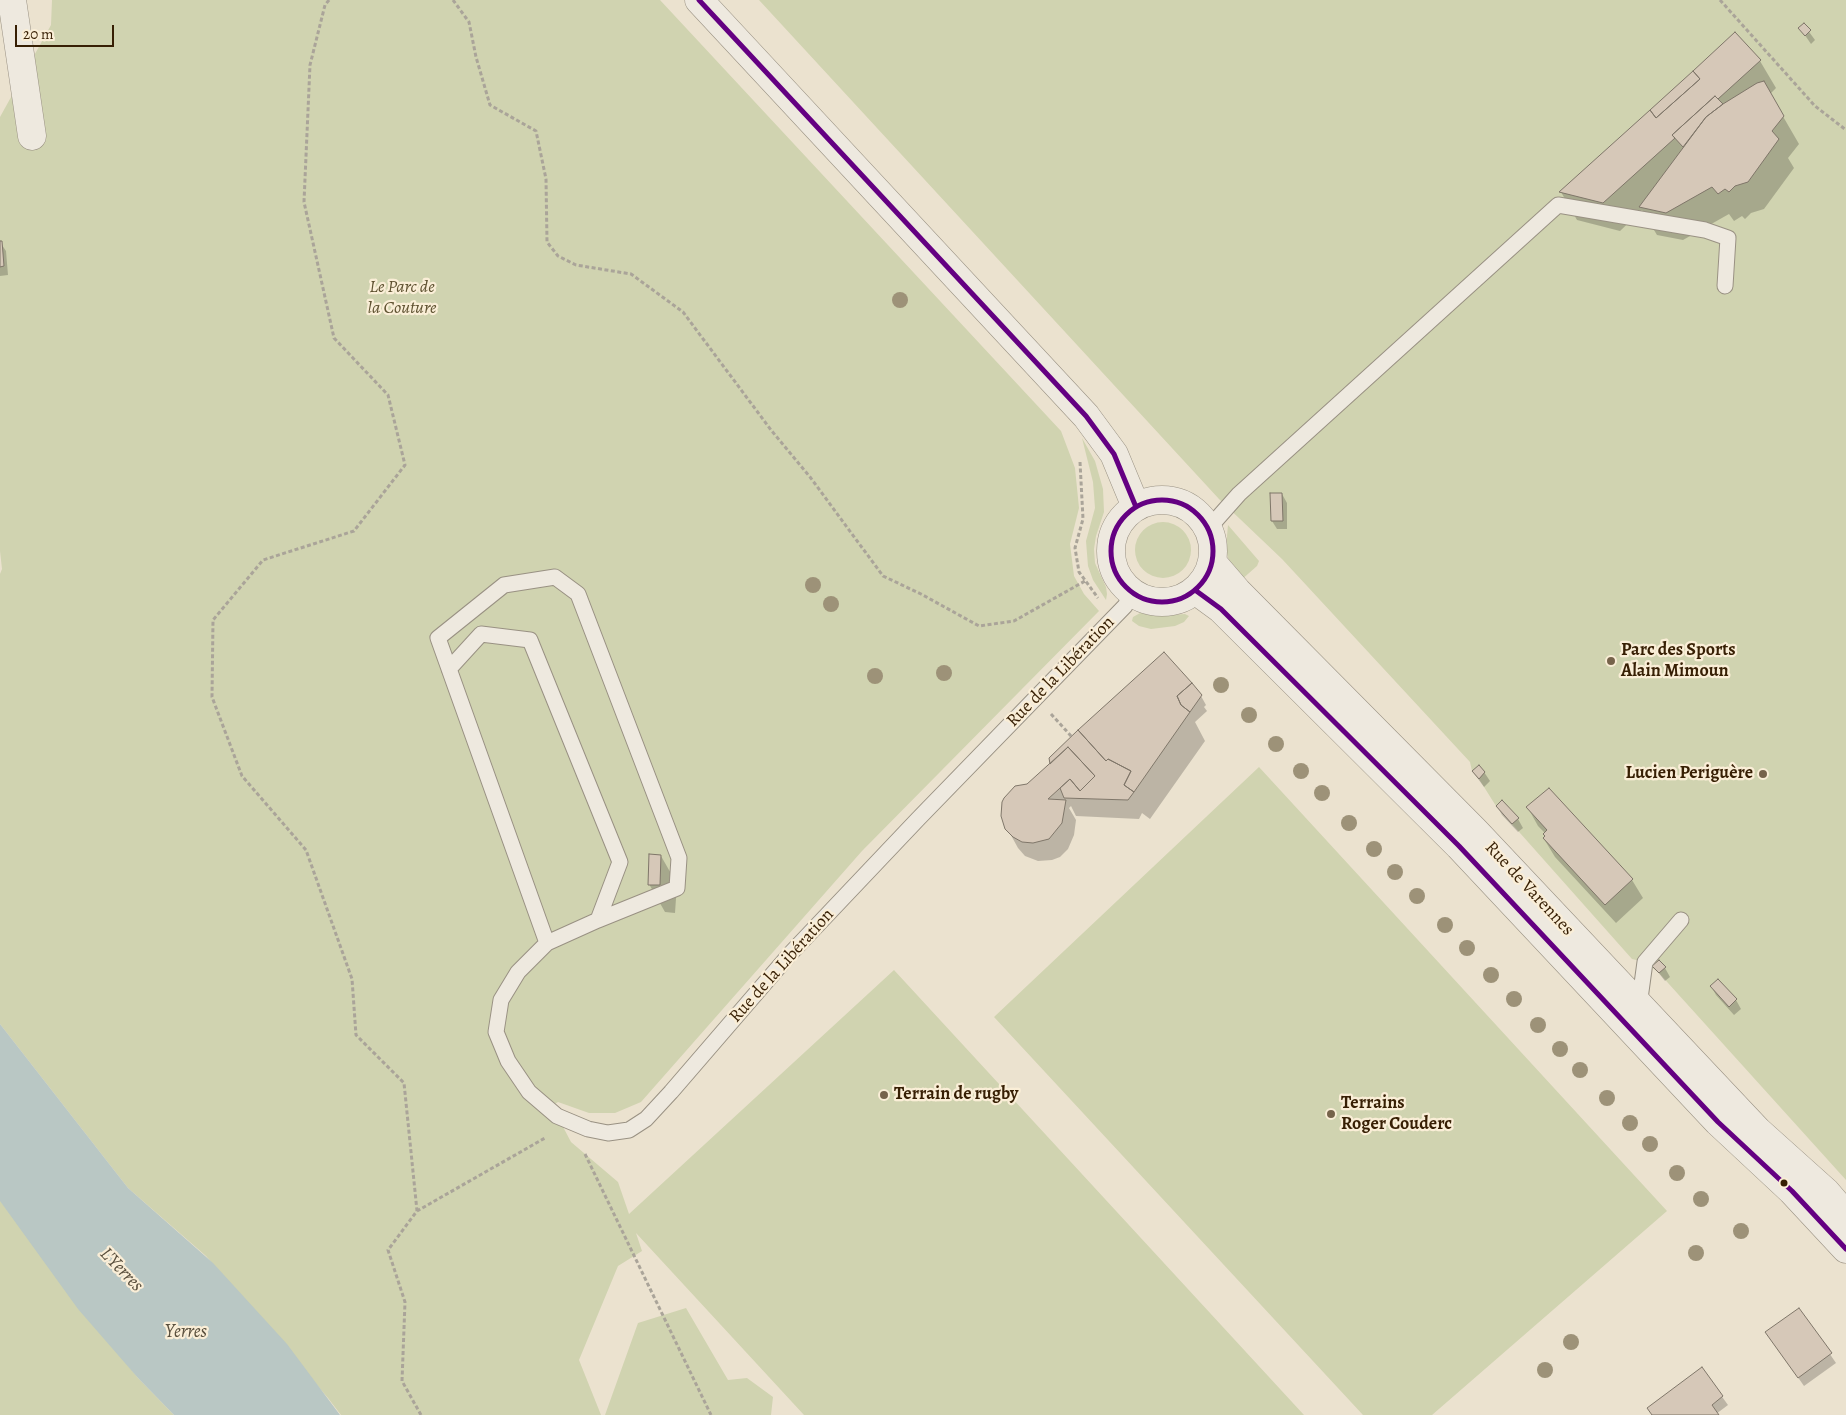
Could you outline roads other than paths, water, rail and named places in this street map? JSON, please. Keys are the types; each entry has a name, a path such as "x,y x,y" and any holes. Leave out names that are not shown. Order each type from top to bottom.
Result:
{"street":[{"path":"12,0 32,136"},
{"path":"699,0 1086,416 1114,454 1136,507"},
{"path":"1169,500 1185,505 1199,515 1208,529 1213,545 1212,562 1206,578 1195,590 1180,599 1164,602 1147,600 1132,593 1120,581 1113,566 1111,549 1114,532 1123,518 1136,507 1152,501 1169,500"},
{"name":"Rue de Varennes","path":"1212,562 1237,591 1475,831 1758,1132 1826,1192 1846,1215"},
{"name":"Rue de Varennes","path":"1195,590 1221,609 1459,846 1718,1122 1792,1190 1846,1249"}],"lane":[{"path":"1208,529 1239,494 1558,205 1705,230 1728,238 1725,286"},
{"path":"555,577 578,594 679,858 677,888 598,920 547,943 438,638 504,585 555,577"},
{"name":"Rue de la Libération","path":"547,943 518,972 501,1000 496,1032 508,1061 529,1092 557,1116 588,1130 608,1134 629,1130 646,1119 672,1092 797,947 918,819 1126,606 1132,593"},
{"path":"449,669 482,634 530,640 620,862 598,920"},
{"path":"1640,1006 1645,962 1681,920"}],"water":[{"name":"Yerres","path":"0,1024 128,1188 213,1263 287,1344 340,1415 174,1415 138,1378 78,1309 0,1201"}],"place":[{"name":"Parc des Sports Alain Mimoun","path":"1611,661"},
{"name":"Lucien Periguère","path":"1763,774"},
{"name":"Terrain de rugby","path":"884,1095"},
{"name":"Terrains Roger Couderc","path":"1331,1114"}],"park label":[{"name":"Le Parc de la Couture","path":"402,298"}],"water label":[{"name":"L'Yerres","path":"121,1270"}]}
